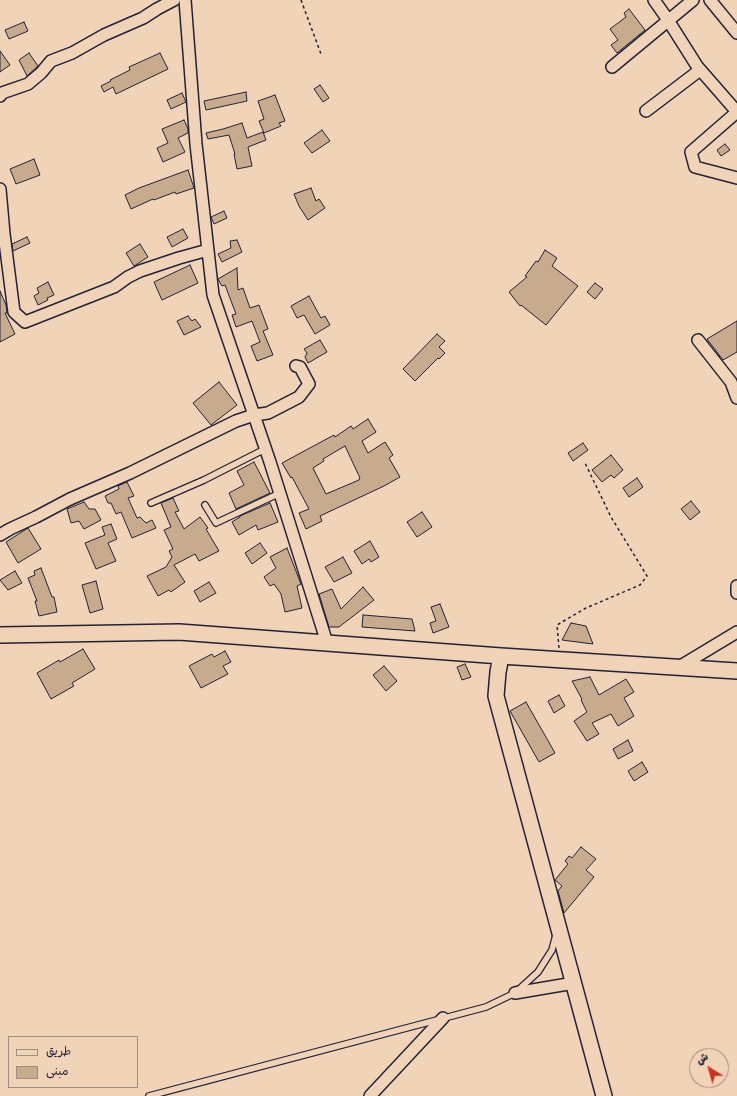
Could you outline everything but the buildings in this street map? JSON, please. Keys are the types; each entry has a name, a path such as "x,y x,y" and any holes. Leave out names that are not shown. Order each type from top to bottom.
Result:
{"main road":[{"path":"0,634 179,632 501,656 737,671"},
{"path":"501,656 496,696 604,1096"}],"street":[{"path":"0,96 2,93 28,84 41,73 51,61 72,53 104,35 143,18 174,0"},
{"path":"185,0 196,144 213,295 266,449 327,643"},
{"path":"654,0 700,70 737,112 691,152 695,167 737,178"},
{"path":"612,67 693,0"},
{"path":"710,0 737,33"},
{"path":"646,111 700,70"},
{"path":"0,189 14,312 25,322 114,287 128,277 140,272 179,258 208,250"},
{"path":"698,340 734,380 737,398"},
{"path":"0,535 70,499 130,473 236,421 254,415 268,413 299,397 309,384 300,367 296,366"},
{"path":"737,586 737,592"},
{"path":"680,667 737,632"},
{"path":"515,993 574,983"},
{"path":"370,1096 443,1018"}],"lane":[{"path":"151,503 204,480 266,449"},
{"path":"205,505 216,523 280,493"},
{"path":"149,1096 486,1007 515,993 538,972 552,950 559,927"}],"path":[{"path":"301,0 321,54"},
{"path":"560,660 557,625 586,608 640,585 647,576 611,517 585,462"}]}
